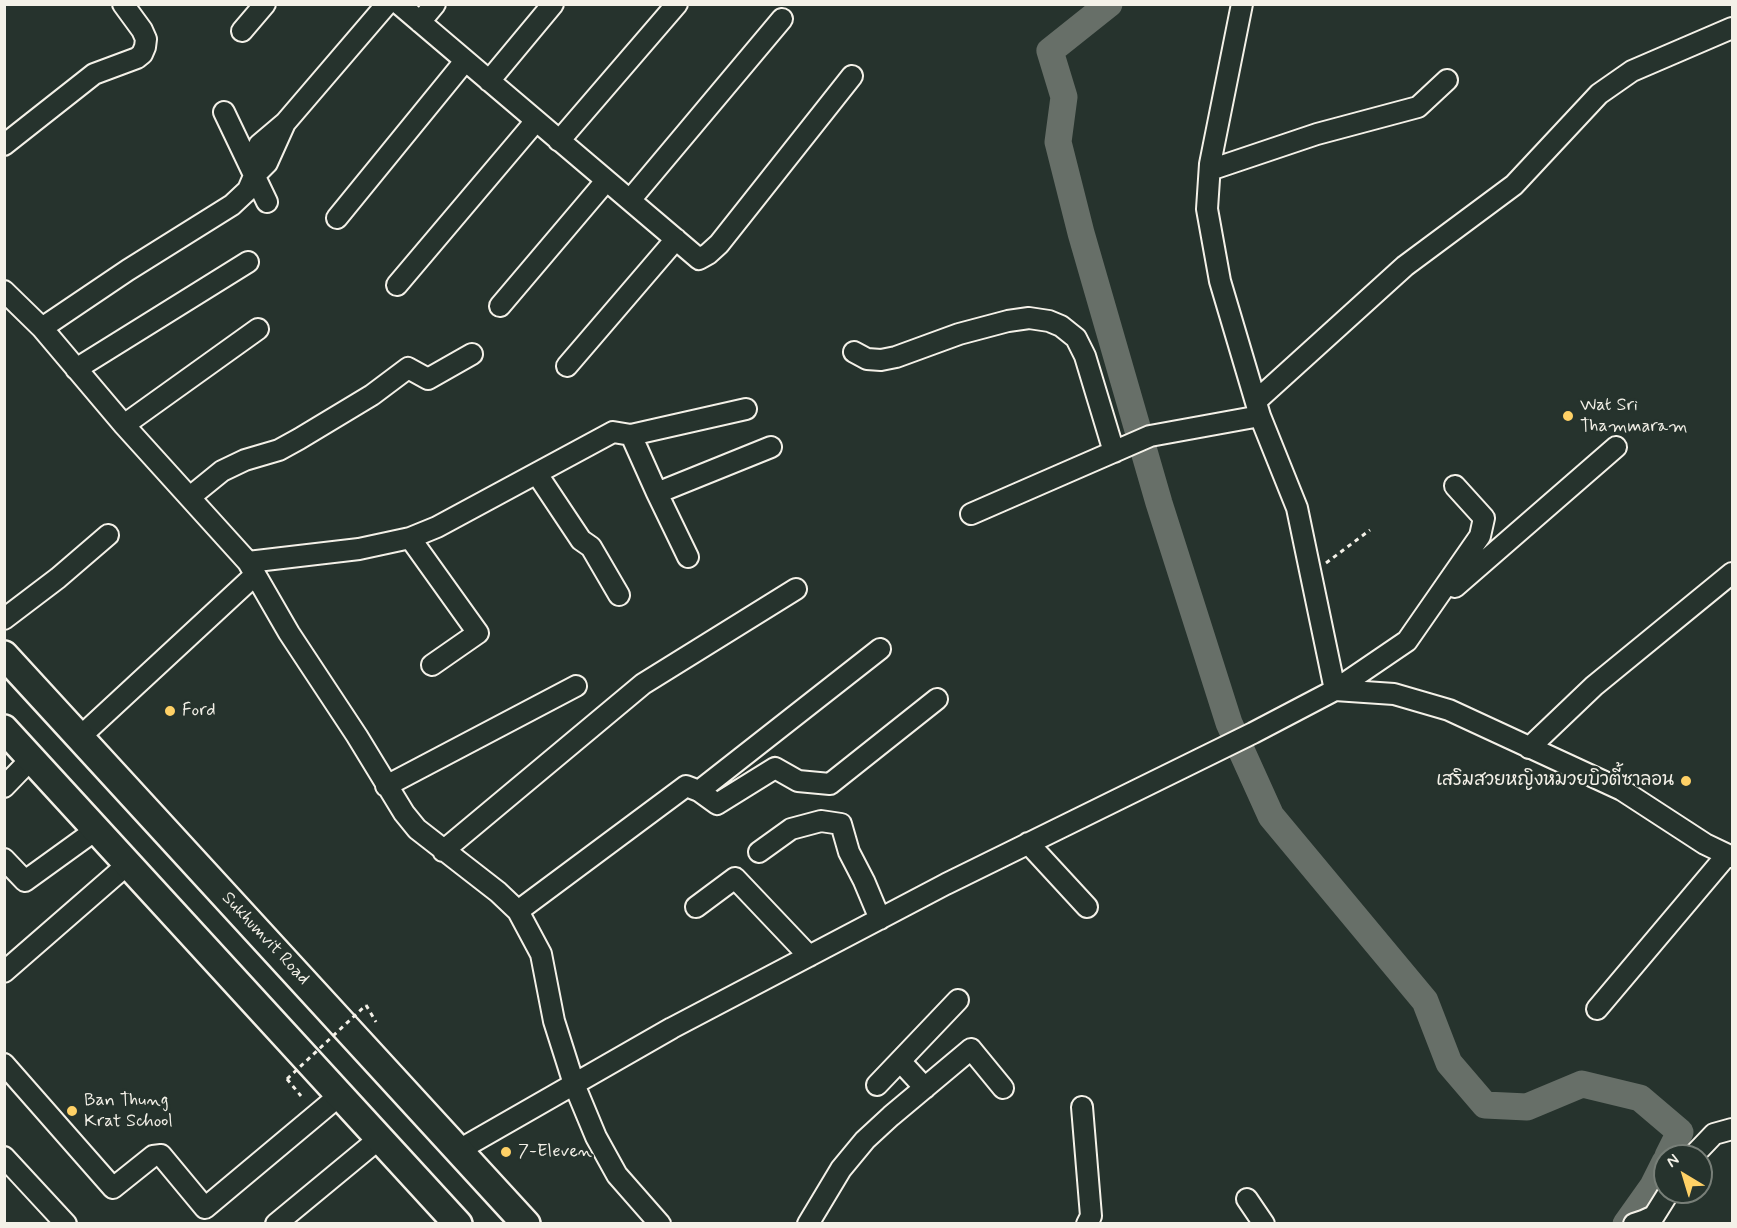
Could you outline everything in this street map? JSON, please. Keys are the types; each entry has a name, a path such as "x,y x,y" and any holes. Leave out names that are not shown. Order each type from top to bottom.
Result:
{"highway":[{"name":"Sukhumvit Road","path":"4,655 526,1224"},
{"path":"4,729 458,1224"}],"street":[{"path":"4,145 94,74 142,54 146,39 134,17 123,4"},
{"path":"242,31 265,4"},
{"path":"42,328 128,270 232,205 248,190 254,176 253,162 259,145 285,123 387,4"},
{"path":"399,4 535,122 699,259 719,244 852,76"},
{"path":"420,22 435,4"},
{"path":"489,81 553,4"},
{"path":"559,141 677,4"},
{"path":"1242,4 1210,170 1207,209 1220,281 1258,409 1297,508 1335,690"},
{"path":"630,200 782,20"},
{"path":"970,514 1150,436 1258,409 1404,266 1515,186 1599,94 1632,71 1732,28"},
{"path":"336,218 465,61"},
{"path":"1210,170 1317,134 1418,107 1447,80"},
{"path":"224,112 267,202"},
{"path":"397,285 535,122"},
{"path":"500,306 606,181"},
{"path":"567,366 676,239"},
{"path":"76,369 248,262"},
{"path":"4,291 42,328 251,569 386,786 417,830 498,892 518,911 541,954 554,1021 574,1084 596,1137 617,1175 660,1224"},
{"path":"854,352 867,359 881,360 896,357 959,334 1008,321 1029,318 1049,321 1062,326 1076,338 1122,449"},
{"path":"124,425 258,329"},
{"path":"190,497 222,471 245,460 279,450 299,439 372,395 408,368 428,380 472,354"},
{"path":"80,738 251,569 410,538 437,527 613,432 632,435 746,409"},
{"path":"632,435 688,558"},
{"path":"657,494 771,447"},
{"path":"1431,607 1616,447"},
{"path":"537,474 581,540 591,547 619,595"},
{"path":"459,1150 672,1028 809,956 1028,843 1253,733 1335,690 1407,641 1480,536 1484,518 1455,486"},
{"path":"4,619 58,578 108,535"},
{"path":"410,538 478,633 432,665"},
{"path":"1529,748 1594,686 1732,573"},
{"path":"443,851 643,684 796,589"},
{"path":"699,791 880,649"},
{"path":"386,786 576,686"},
{"path":"1335,690 1394,694 1449,710 1622,790 1705,844 1730,856 1597,1009"},
{"path":"518,911 686,786 699,791 717,804 775,768 798,781 830,784 937,699"},
{"path":"4,787 32,758"},
{"path":"759,852 791,829 821,821 841,824 849,852 880,919"},
{"path":"4,859 25,881 97,830"},
{"path":"1028,843 1087,907"},
{"path":"4,972 128,864"},
{"path":"696,907 735,878 809,956"},
{"path":"877,1085 958,1000"},
{"path":"808,1224 841,1168 865,1140 971,1049 1003,1088"},
{"path":"900,1061 925,1088"},
{"path":"4,1064 112,1188 153,1156 161,1155 205,1208 340,1095"},
{"path":"1082,1107 1091,1216 1087,1224"},
{"path":"1704,1144 1714,1134 1732,1129"},
{"path":"276,1224 380,1138"},
{"path":"4,1156 66,1224"},
{"path":"1247,1198 1264,1224"},
{"path":"1639,1222 1654,1216 1662,1204"}],"path":[{"path":"1311,575 1370,530"},
{"path":"301,1095 287,1079 366,1005 376,1022"}],"waterway":[{"path":"1109,4 1050,51 1064,97 1058,142 1081,233 1159,503 1229,723 1271,816 1425,1001 1449,1063 1485,1105 1527,1107 1582,1084 1640,1098 1680,1132 1674,1144"},
{"path":"1626,1224 1653,1186"}],"place":[{"name":"Wat Sri Thammaram","path":"1568,416"},
{"name":"Ford","path":"170,711"},
{"name":"เสริมสวยหญิงหมวยบิวตี้ซาลอน","path":"1686,781"},
{"name":"Ban Thung Krat School","path":"72,1111"},
{"name":"7-Eleven","path":"506,1152"}]}
